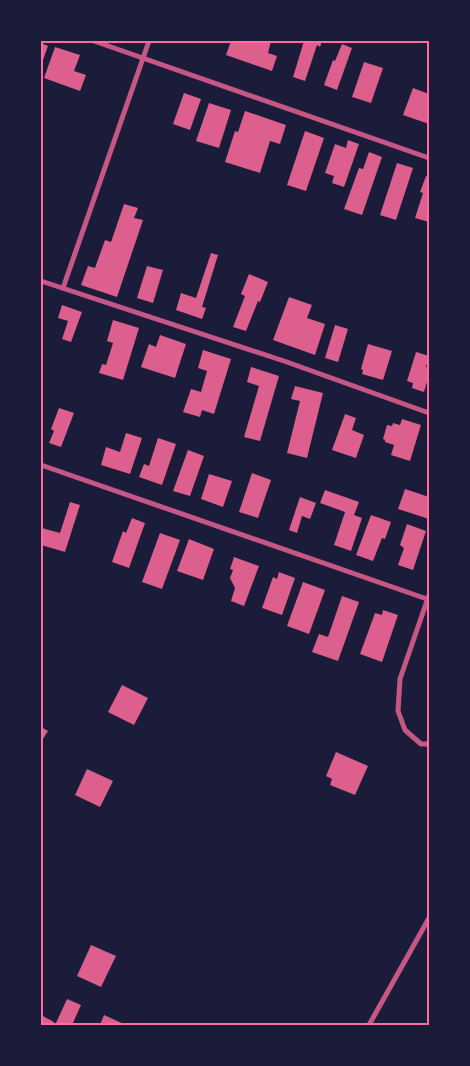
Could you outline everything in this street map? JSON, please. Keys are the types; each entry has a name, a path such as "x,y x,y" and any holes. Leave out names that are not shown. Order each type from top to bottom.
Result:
{"street":[{"path":"94,41 429,158"},
{"path":"63,288 149,41"},
{"path":"41,281 284,360 429,413"},
{"path":"41,465 428,597 400,679 398,711 405,730 421,744 429,744"},
{"path":"369,1025 429,918"}],"building":[{"path":"231,41 271,41 268,53 277,56 272,71 226,55"},
{"path":"304,41 322,41 320,47 317,45 305,81 293,77"},
{"path":"41,43 48,46 42,63 41,63"},
{"path":"342,44 352,48 337,90 324,85 333,60 335,61"},
{"path":"55,47 80,55 74,71 86,75 80,91 44,78"},
{"path":"364,62 383,68 371,103 352,97"},
{"path":"413,88 429,94 429,124 403,115"},
{"path":"184,93 201,99 190,130 173,124"},
{"path":"209,103 231,110 219,148 196,141"},
{"path":"245,111 286,125 280,144 270,141 260,173 225,162 235,131 238,132"},
{"path":"305,131 324,138 306,191 287,185"},
{"path":"348,140 359,144 344,187 332,183 334,176 325,173 335,144 346,148"},
{"path":"369,152 382,157 362,215 344,209 359,168 363,169"},
{"path":"397,163 413,168 396,220 380,215"},
{"path":"426,176 429,177 429,222 415,218 423,193 420,192"},
{"path":"124,204 138,208 134,218 143,220 117,297 81,285 88,266 95,268 105,240 111,242"},
{"path":"211,253 218,255 202,307 206,308 202,319 176,310 181,293 196,298"},
{"path":"147,266 163,270 153,303 137,298"},
{"path":"249,274 268,282 246,331 233,327 245,296 241,294"},
{"path":"289,297 312,305 307,318 325,324 315,355 273,340"},
{"path":"62,305 82,312 71,342 62,339 68,321 58,318"},
{"path":"113,320 139,328 123,380 99,373 102,364 106,365 113,343 107,341"},
{"path":"335,325 348,329 338,362 325,358"},
{"path":"160,335 186,344 175,378 141,367 149,344 156,347"},
{"path":"368,344 392,351 383,380 362,374 363,370 361,369"},
{"path":"203,350 231,359 214,414 202,410 200,417 183,412 191,389 201,392 207,371 198,368"},
{"path":"416,352 429,356 426,367 429,368 429,375 424,392 412,388 413,383 407,381"},
{"path":"251,367 279,376 260,441 244,437 259,386 247,382"},
{"path":"295,386 323,393 307,458 287,453 300,401 291,399"},
{"path":"59,408 74,413 61,447 49,443 54,431 51,429"},
{"path":"345,414 356,418 352,430 364,435 356,458 332,450"},
{"path":"402,419 421,425 410,461 391,455 394,445 385,442 383,439 387,425 392,426 393,423 400,425"},
{"path":"126,433 142,438 130,474 101,465 106,447 120,452"},
{"path":"158,438 176,444 162,485 139,477 144,464 149,466"},
{"path":"188,450 204,456 190,496 173,491"},
{"path":"252,473 271,480 258,518 239,512"},
{"path":"209,474 232,481 223,507 201,499"},
{"path":"405,489 429,497 427,504 429,504 429,519 398,509"},
{"path":"325,490 359,502 354,515 362,518 351,551 334,545 345,512 320,503"},
{"path":"300,497 316,503 310,519 302,516 297,533 289,530"},
{"path":"70,502 80,505 65,552 41,545 42,528 60,533"},
{"path":"371,515 391,522 385,539 382,538 373,561 356,555"},
{"path":"132,518 145,523 129,568 112,562 123,531 126,533"},
{"path":"407,524 426,531 413,570 398,565 404,548 400,545"},
{"path":"160,533 180,540 162,589 142,582"},
{"path":"189,539 214,549 203,580 177,571"},
{"path":"234,557 259,566 244,606 231,601 235,588 230,578 233,570 230,569"},
{"path":"279,572 295,578 282,615 262,608 273,577 277,579"},
{"path":"303,582 325,590 309,634 287,626"},
{"path":"342,596 359,602 338,661 312,652 319,634 328,637"},
{"path":"383,610 398,615 382,662 360,654 375,613 382,615"},
{"path":"122,685 148,698 134,725 108,712"},
{"path":"41,727 48,731 41,742"},
{"path":"336,752 368,766 355,795 330,785 332,779 326,776"},
{"path":"87,769 113,781 100,807 75,795"},
{"path":"91,945 116,956 101,987 77,976"},
{"path":"67,999 81,1005 72,1025 58,1025 56,1023"},
{"path":"41,1015 54,1022 53,1025 41,1025"},
{"path":"104,1015 126,1025 100,1025"}]}
